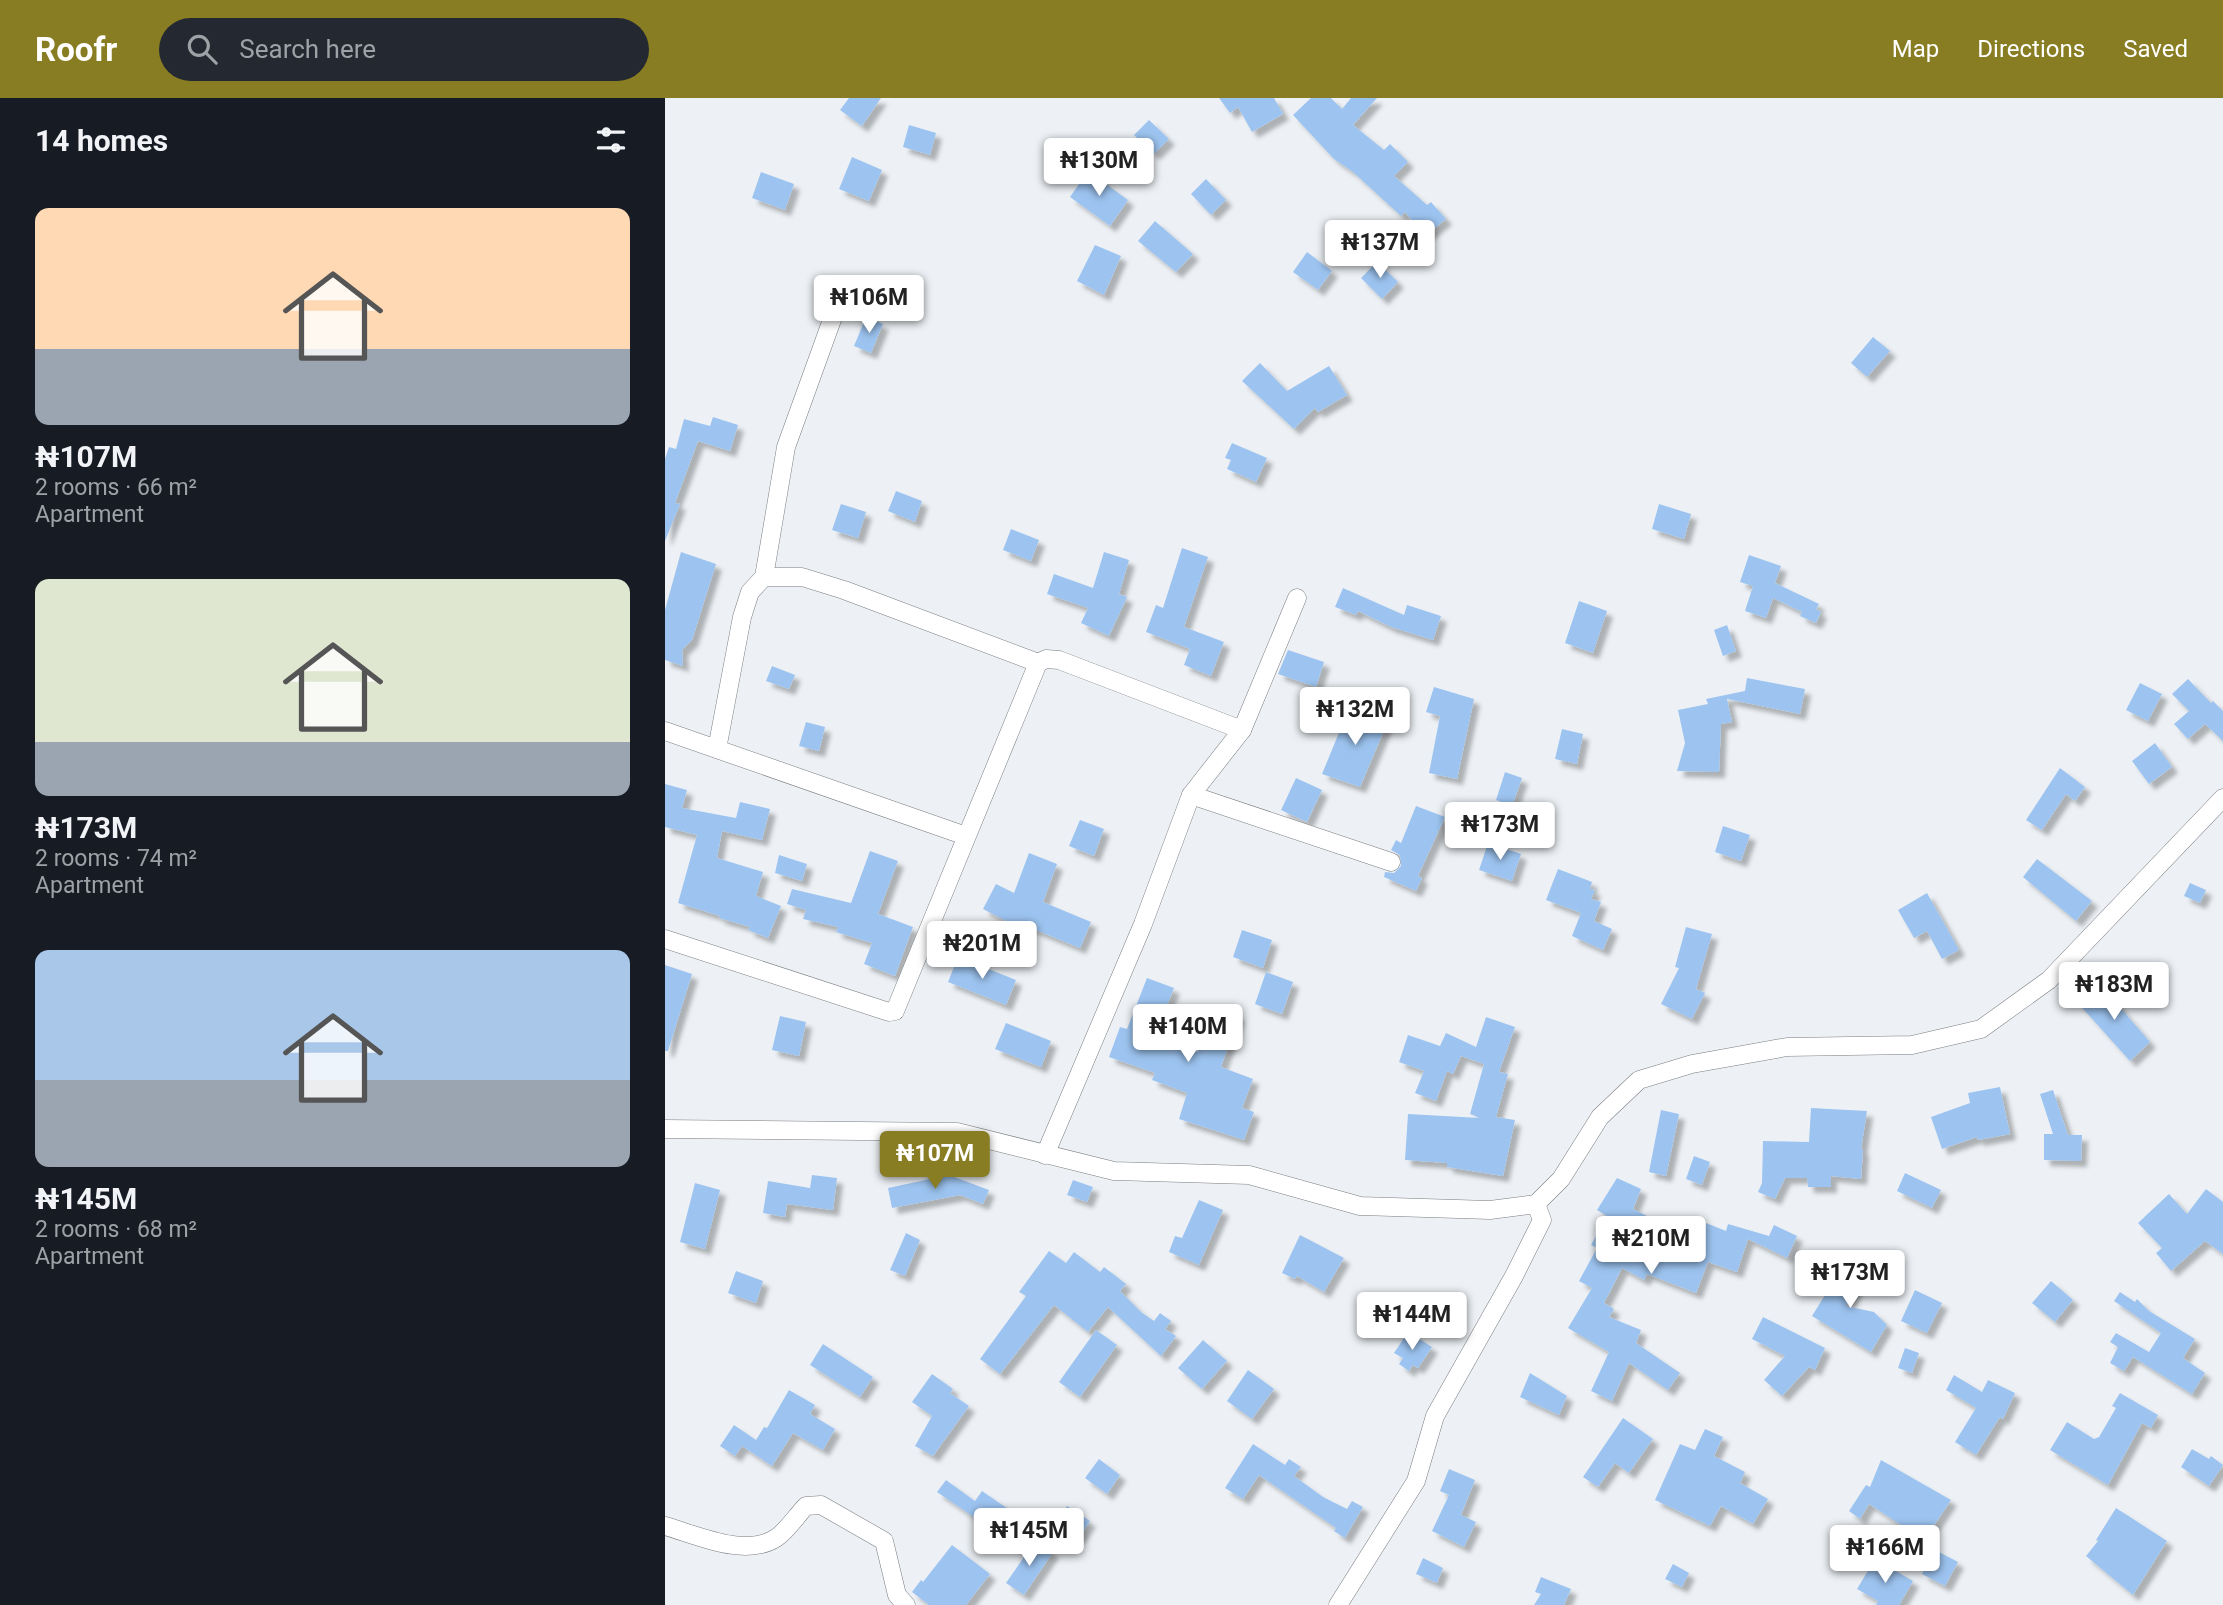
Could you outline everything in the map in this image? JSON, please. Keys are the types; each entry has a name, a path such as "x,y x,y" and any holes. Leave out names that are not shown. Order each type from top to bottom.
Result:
{"street":[{"path":"716,749 742,617 750,592 764,577 786,447 833,317"},
{"path":"764,577 802,577 844,590 1038,663"},
{"path":"1045,1155 1143,924 1191,794 1242,730 1297,598"},
{"path":"665,939 889,1013 895,1011 1038,663 1046,659 1059,660 1242,730"},
{"path":"665,731 966,836"},
{"path":"1191,794 1391,862"},
{"path":"665,1129 957,1132 1114,1171 1249,1175 1360,1206 1490,1210 1536,1204 1561,1179 1600,1117 1639,1080 1692,1064 1787,1046 1912,1045 1982,1029 2049,980 2223,798"},
{"path":"1338,1605 1416,1481 1435,1416 1514,1276 1542,1220 1536,1204"},
{"path":"665,1526 739,1546 755,1545 776,1538 806,1506 821,1505 884,1541 897,1595 906,1605"}],"building":[{"path":"849,98 881,98 862,126 840,110"},
{"path":"1219,98 1274,98 1283,114 1252,132 1238,107 1230,113"},
{"path":"1311,98 1331,98 1342,109 1351,98 1377,98 1353,125 1384,150 1390,144 1408,162 1394,176 1427,205 1431,202 1446,219 1425,236 1405,212 1401,216 1353,172 1334,159 1293,115"},
{"path":"1149,120 1169,139 1154,154 1134,135"},
{"path":"909,125 936,133 930,155 903,147"},
{"path":"852,157 882,170 869,201 839,189"},
{"path":"1088,171 1128,200 1110,226 1070,197"},
{"path":"761,172 794,184 785,210 752,198"},
{"path":"1206,179 1226,200 1211,215 1191,194"},
{"path":"1155,221 1193,254 1176,272 1138,241"},
{"path":"1095,245 1121,256 1104,295 1077,281"},
{"path":"1307,252 1332,271 1318,290 1293,272"},
{"path":"1377,262 1398,282 1382,299 1361,278"},
{"path":"871,282 889,290 880,310 862,302"},
{"path":"866,317 883,324 871,353 854,346"},
{"path":"1873,337 1890,351 1867,377 1851,363"},
{"path":"1260,363 1287,391 1329,366 1347,395 1318,412 1315,408 1294,429 1242,381"},
{"path":"713,417 738,425 730,451 698,441 675,503 680,504 665,541 665,459 669,447 676,449 684,419 710,426"},
{"path":"1232,443 1267,458 1256,482 1227,469 1231,460 1225,458"},
{"path":"896,491 922,501 915,522 888,511"},
{"path":"841,504 866,512 858,538 832,530"},
{"path":"1659,504 1691,514 1684,539 1652,529"},
{"path":"1011,529 1039,540 1031,561 1003,550"},
{"path":"1182,548 1208,557 1184,627 1224,642 1211,676 1184,665 1190,649 1146,632 1156,605 1163,608"},
{"path":"681,552 716,564 692,640 682,650 683,666 665,660 665,610"},
{"path":"1104,552 1129,560 1119,594 1127,597 1109,636 1081,623 1088,608 1047,594 1054,574 1093,588"},
{"path":"1749,555 1781,566 1775,583 1819,604 1816,609 1821,612 1816,623 1800,616 1802,612 1773,598 1766,618 1745,611 1753,586 1740,582"},
{"path":"1343,588 1404,615 1407,605 1441,616 1433,640 1391,627 1358,611 1356,615 1335,607"},
{"path":"1579,601 1607,611 1593,653 1565,643"},
{"path":"1727,625 1736,651 1723,656 1714,630"},
{"path":"1288,650 1324,662 1316,687 1278,674"},
{"path":"772,666 795,675 789,689 766,681"},
{"path":"1747,678 1805,689 1800,714 1727,699 1732,722 1721,724 1719,772 1677,771 1685,743 1678,710 1708,704 1706,699 1745,691"},
{"path":"2188,679 2211,703 2213,701 2223,711 2223,741 2205,724 2188,739 2174,724 2189,711 2172,694"},
{"path":"2140,683 2162,694 2148,721 2126,710"},
{"path":"1434,687 1474,699 1457,779 1429,773 1440,716 1426,712"},
{"path":"1350,706 1388,721 1360,787 1322,774"},
{"path":"806,722 825,727 819,751 799,746"},
{"path":"1562,729 1583,734 1577,764 1555,759"},
{"path":"2155,743 2172,767 2149,784 2132,761"},
{"path":"2060,768 2085,787 2075,801 2066,794 2042,830 2026,820"},
{"path":"1505,772 1522,778 1512,806 1496,800"},
{"path":"1296,778 1322,790 1307,822 1281,810"},
{"path":"665,784 687,790 682,808 736,818 740,802 770,809 762,840 722,831 717,858 763,872 756,896 781,906 768,938 748,930 750,927 678,903 697,835 665,827"},
{"path":"1416,806 1445,817 1418,876 1422,878 1416,891 1384,877 1385,872 1394,873 1401,866 1400,855 1391,850 1396,840 1401,843"},
{"path":"1080,820 1104,829 1094,856 1069,846"},
{"path":"1723,826 1750,835 1741,861 1715,852"},
{"path":"1488,843 1521,854 1512,881 1479,870"},
{"path":"870,851 898,861 878,914 913,927 895,976 864,964 872,943 836,932 838,927 803,919 806,910 787,904 792,889 851,903"},
{"path":"1029,853 1057,864 1043,902 1091,922 1080,948 1026,926 1024,930 983,909 996,884 1014,893"},
{"path":"779,855 807,864 802,881 775,873"},
{"path":"2037,859 2092,901 2076,921 2023,877"},
{"path":"1558,869 1592,882 1590,889 1595,890 1591,899 1601,902 1594,921 1612,929 1603,950 1572,936 1581,913 1546,900"},
{"path":"2190,883 2206,890 2200,903 2184,896"},
{"path":"1927,893 1959,950 1942,959 1927,931 1914,938 1898,910"},
{"path":"1686,927 1712,934 1696,989 1705,993 1692,1019 1661,1004 1679,968 1675,967"},
{"path":"1242,930 1272,940 1263,968 1233,957"},
{"path":"958,957 1016,980 1006,1005 948,982"},
{"path":"665,965 692,974 668,1051 665,1051"},
{"path":"1266,972 1293,982 1282,1014 1255,1004"},
{"path":"1147,978 1174,988 1155,1035 1198,1052 1214,1007 1239,1015 1221,1067 1253,1079 1242,1108 1254,1112 1244,1140 1179,1119 1187,1093 1152,1080 1155,1073 1109,1057 1120,1027 1127,1029"},
{"path":"2099,983 2150,1042 2130,1061 2077,1002"},
{"path":"780,1016 806,1022 799,1056 772,1050"},
{"path":"1486,1017 1515,1027 1499,1072 1508,1074 1496,1117 1515,1120 1503,1176 1447,1167 1447,1163 1405,1160 1408,1114 1480,1118 1470,1114 1484,1064 1461,1056 1453,1074 1447,1071 1436,1101 1415,1093 1424,1071 1399,1062 1408,1035 1440,1046 1446,1033 1476,1047"},
{"path":"1006,1023 1051,1041 1041,1067 995,1049"},
{"path":"2000,1087 2010,1134 1978,1140 1977,1137 1942,1149 1931,1117 1970,1103 1968,1093"},
{"path":"2053,1090 2068,1135 2082,1135 2081,1161 2044,1160 2044,1134 2053,1134 2040,1094"},
{"path":"1811,1108 1867,1111 1861,1149 1861,1179 1831,1176 1831,1187 1808,1187 1807,1178 1785,1178 1775,1199 1758,1192 1762,1183 1763,1141 1809,1142"},
{"path":"1661,1110 1679,1114 1666,1176 1649,1172"},
{"path":"907,1144 931,1154 925,1168 901,1159"},
{"path":"1694,1156 1710,1162 1702,1185 1686,1179"},
{"path":"1905,1173 1941,1190 1932,1208 1897,1191"},
{"path":"812,1175 837,1178 833,1210 787,1204 785,1217 763,1213 768,1181 810,1188"},
{"path":"949,1175 989,1190 983,1204 960,1195 892,1208 888,1188"},
{"path":"1617,1178 1641,1189 1633,1209 1657,1221 1655,1230 1666,1233 1669,1226 1681,1232 1691,1217 1726,1231 1728,1224 1769,1236 1774,1225 1797,1236 1787,1258 1748,1239 1737,1272 1708,1262 1696,1293 1647,1274 1644,1280 1622,1268 1604,1303 1614,1309 1609,1317 1641,1330 1636,1343 1680,1373 1668,1390 1629,1363 1612,1401 1591,1391 1609,1352 1568,1328 1592,1288 1579,1281 1597,1248 1591,1245 1607,1216 1597,1210"},
{"path":"1073,1180 1093,1187 1087,1202 1067,1195"},
{"path":"695,1183 720,1190 705,1249 680,1242"},
{"path":"2206,1189 2223,1202 2223,1254 2205,1241 2171,1271 2156,1253 2162,1248 2138,1223 2169,1194 2187,1214"},
{"path":"1199,1200 1223,1210 1199,1265 1169,1252 1175,1236 1182,1238"},
{"path":"906,1233 920,1240 905,1276 890,1270"},
{"path":"1300,1235 1344,1258 1324,1292 1297,1276 1295,1279 1282,1273"},
{"path":"1049,1251 1066,1263 1074,1252 1100,1272 1104,1267 1126,1284 1120,1291 1141,1312 1154,1321 1160,1313 1171,1321 1165,1329 1176,1336 1161,1356 1108,1307 1088,1332 1054,1305 1000,1374 980,1359 1026,1296 1019,1292"},
{"path":"1846,1261 1866,1273 1846,1306 1874,1312 1887,1325 1871,1352 1812,1316"},
{"path":"736,1271 763,1281 756,1303 728,1293"},
{"path":"2051,1281 2073,1300 2055,1322 2032,1303"},
{"path":"1915,1290 1942,1303 1927,1333 1901,1321"},
{"path":"2120,1292 2135,1302 2137,1299 2149,1311 2195,1339 2183,1358 2205,1373 2192,1394 2133,1357 2124,1371 2110,1363 2118,1347 2110,1342 2116,1333 2149,1352 2161,1333 2114,1301"},
{"path":"1763,1317 1825,1348 1815,1370 1809,1367 1782,1396 1764,1380 1785,1356 1752,1339"},
{"path":"1096,1330 1117,1345 1080,1397 1059,1382"},
{"path":"1408,1332 1432,1347 1418,1368 1413,1365 1409,1371 1399,1364 1403,1358 1394,1353"},
{"path":"1203,1340 1227,1361 1202,1389 1178,1368"},
{"path":"823,1344 873,1377 860,1397 810,1365"},
{"path":"1905,1348 1919,1353 1912,1373 1898,1368"},
{"path":"1248,1370 1274,1389 1252,1419 1227,1401"},
{"path":"1530,1373 1567,1396 1559,1415 1520,1397"},
{"path":"932,1374 953,1389 950,1393 969,1406 933,1456 915,1446 932,1416 912,1402"},
{"path":"1954,1375 1982,1392 1988,1380 2015,1393 2003,1419 2000,1417 1976,1455 1955,1442 1976,1408 1946,1390"},
{"path":"789,1390 815,1405 810,1414 835,1429 823,1450 793,1433 772,1466 742,1446 735,1456 720,1446 734,1425 756,1440 764,1427 767,1428"},
{"path":"2120,1393 2158,1415 2151,1428 2142,1423 2108,1485 2050,1450 2067,1422 2094,1439 2099,1437 2116,1408 2112,1406"},
{"path":"1623,1418 1653,1439 1629,1473 1615,1463 1598,1487 1583,1477"},
{"path":"1705,1429 1723,1437 1714,1456 1745,1472 1740,1483 1768,1499 1753,1524 1721,1506 1710,1526 1655,1500 1680,1444 1695,1450"},
{"path":"1253,1444 1285,1465 1289,1459 1301,1467 1294,1476 1323,1497 1347,1509 1352,1501 1363,1507 1345,1538 1334,1531 1336,1528 1259,1475 1243,1499 1225,1488"},
{"path":"2192,1449 2209,1459 2211,1456 2223,1465 2209,1486 2181,1467"},
{"path":"1099,1459 1120,1475 1107,1494 1085,1478"},
{"path":"1881,1460 1951,1500 1924,1540 1869,1504 1860,1519 1849,1511 1866,1485 1870,1487"},
{"path":"1449,1469 1475,1480 1461,1515 1476,1522 1464,1547 1432,1531 1449,1495 1440,1491"},
{"path":"946,1480 975,1501 982,1491 1021,1518 1006,1539 937,1492"},
{"path":"1067,1506 1090,1521 1079,1538 1056,1522"},
{"path":"2116,1508 2167,1541 2133,1595 2086,1556 2098,1541 2096,1540"},
{"path":"1035,1541 1053,1552 1024,1595 1006,1583"},
{"path":"952,1545 990,1574 966,1605 929,1605 912,1592"},
{"path":"1935,1550 1958,1562 1945,1586 1922,1574"},
{"path":"1423,1558 1443,1568 1437,1583 1416,1574"},
{"path":"1875,1559 1913,1581 1899,1605 1876,1605 1878,1601 1857,1589"},
{"path":"1673,1564 1689,1573 1682,1587 1665,1579"},
{"path":"1541,1577 1571,1589 1564,1605 1534,1605 1541,1594 1535,1592"}]}
